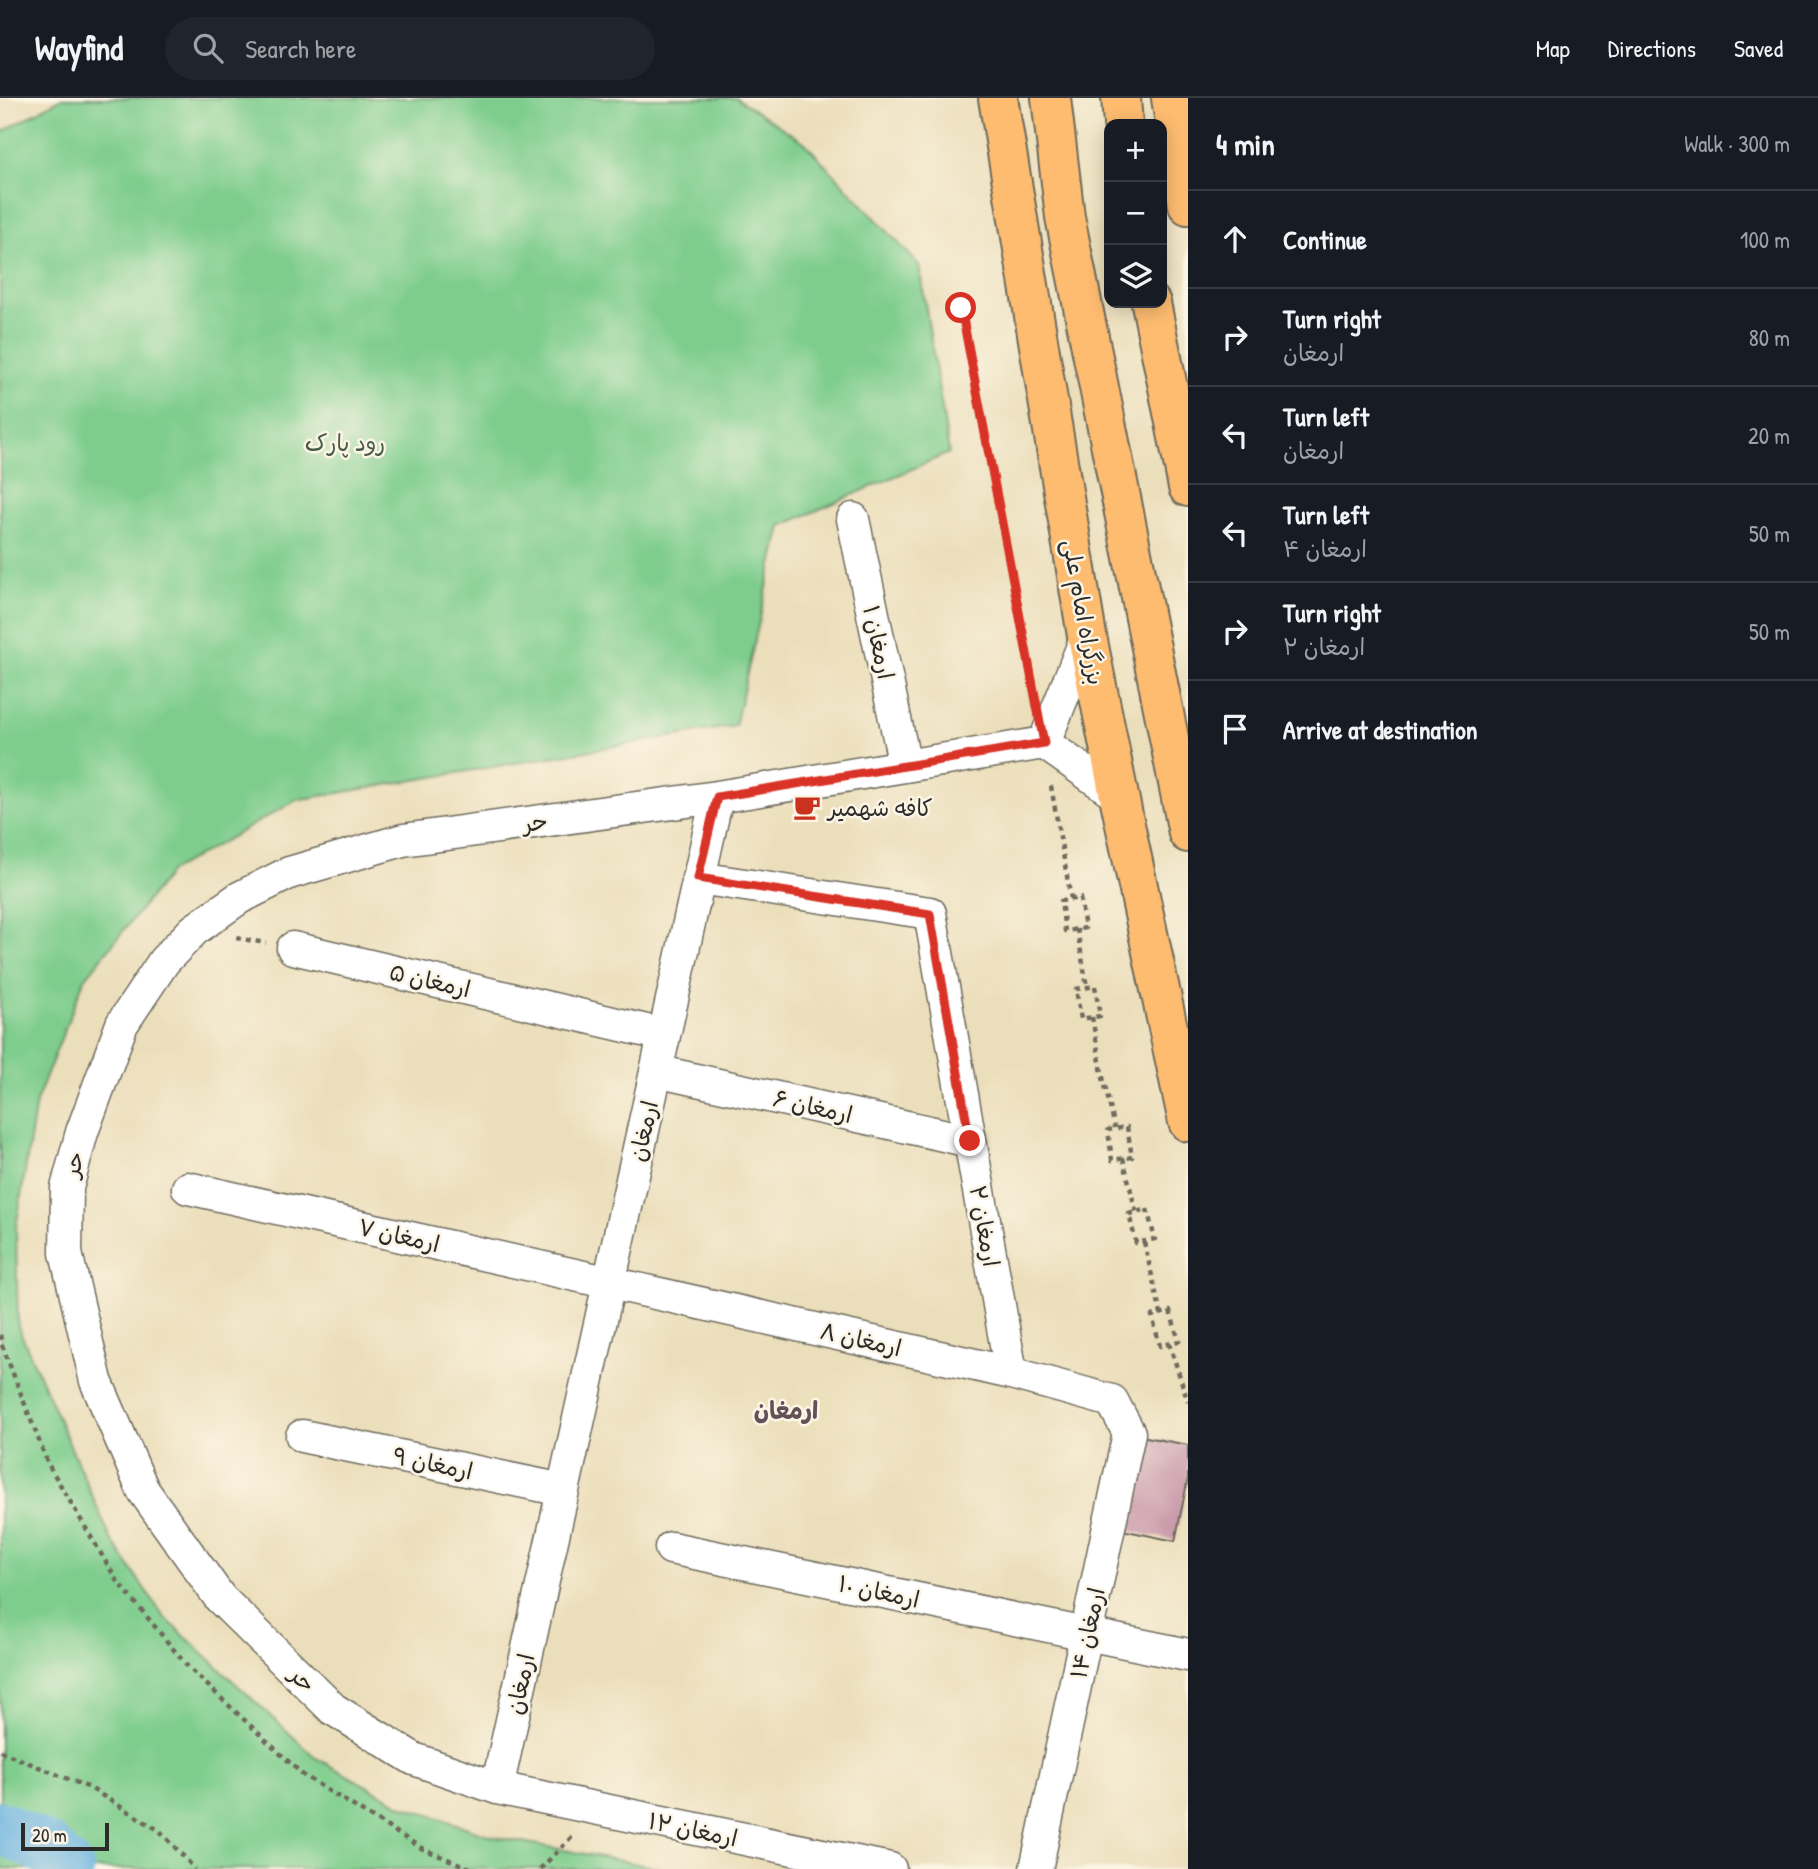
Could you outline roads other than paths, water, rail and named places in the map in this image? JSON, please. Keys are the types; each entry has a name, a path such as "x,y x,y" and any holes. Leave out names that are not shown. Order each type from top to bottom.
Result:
{"highway":[{"name":"بزرگراه امام علی","path":"998,98 1087,636 1188,1122"},
{"path":"1051,98 1065,217 1188,833"},
{"path":"1121,98 1123,119"},
{"path":"1171,98 1186,195"},
{"path":"1152,308 1188,486"}],"street":[{"name":"ارمغان ۱","path":"853,519 905,766"},
{"path":"1044,743 1087,636"},
{"path":"717,797 1044,743 1119,796"},
{"name":"ارمغان","path":"497,1788 717,797"},
{"name":"حر","path":"497,1788 414,1759 333,1709 220,1598 143,1490 96,1381 66,1253 67,1188 82,1132 122,1024 164,961 194,930 239,898 289,873 403,840 717,797"},
{"name":"ارمغان ۲","path":"698,878 930,914 1011,1373"},
{"name":"ارمغان ۵","path":"293,948 664,1035"},
{"name":"ارمغان ۶","path":"656,1071 970,1141"},
{"name":"ارمغان ۷","path":"188,1188 609,1282"},
{"name":"ارمغان ۸","path":"609,1282 1011,1373 1112,1401"},
{"name":"ارمغان ۱۴","path":"1036,1869 1129,1433 1112,1401"},
{"name":"ارمغان ۹","path":"303,1436 563,1490"},
{"name":"ارمغان ۱۰","path":"671,1548 1188,1655"},
{"name":"ارمغان ۱۲","path":"497,1788 890,1869"}],"waterway":[{"path":"0,1827 48,1850 68,1869"}],"place":[{"name":"كافه شهمير","path":"807,807"}],"district":[{"name":"ارمغان","path":"786,1410"}],"park label":[{"name":"رود پارک","path":"345,442"}]}
